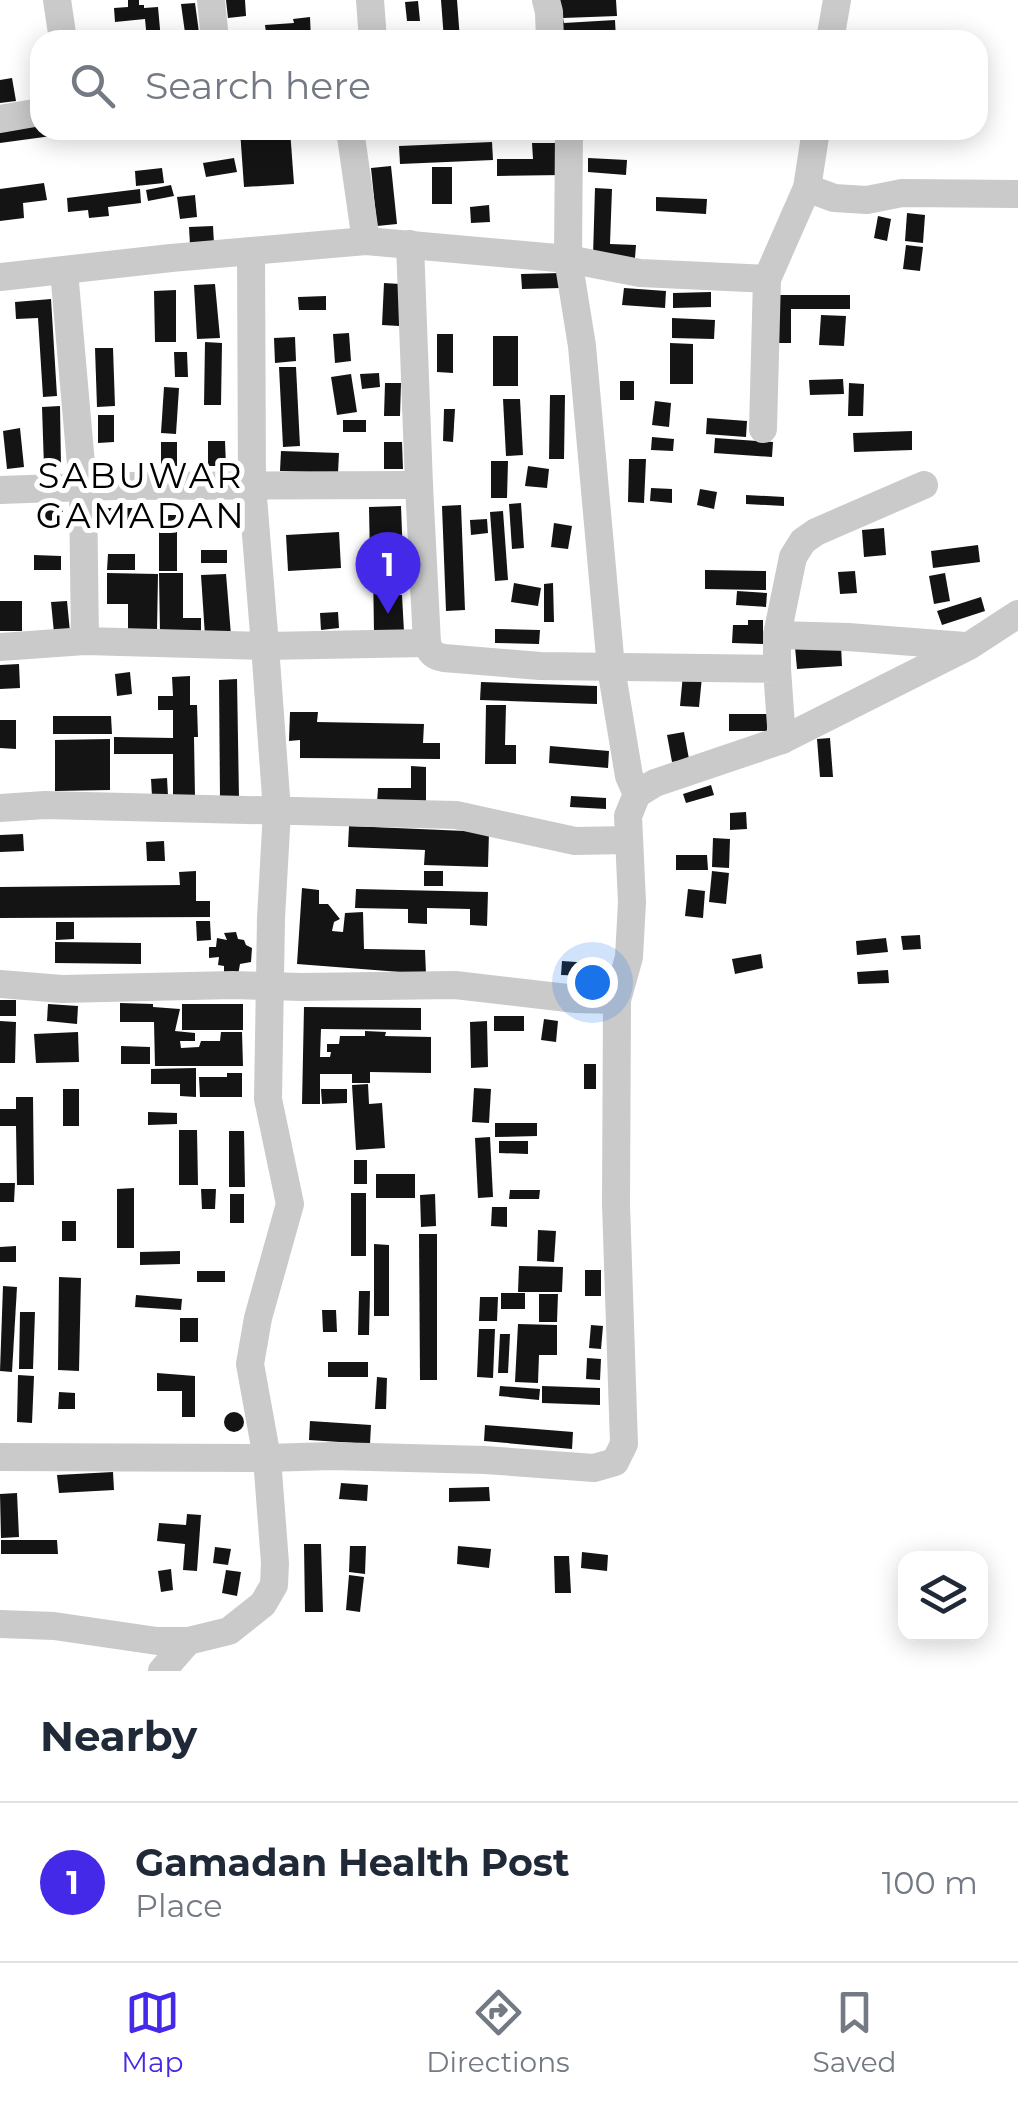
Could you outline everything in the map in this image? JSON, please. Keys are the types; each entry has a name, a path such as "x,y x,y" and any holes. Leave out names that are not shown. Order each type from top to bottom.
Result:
{"street":[{"path":"57,0 62,30"},
{"path":"211,0 215,30"},
{"path":"370,0 372,30"},
{"path":"546,0 550,30"},
{"path":"829,30 838,0"},
{"path":"0,119 30,114"},
{"path":"351,140 366,241"},
{"path":"569,140 568,258 582,346 611,668 629,776 636,794"},
{"path":"764,430 767,279 807,188 814,140"},
{"path":"807,188 834,198 867,200 902,193 1018,194"},
{"path":"0,278 366,241 568,258 640,273 767,279"},
{"path":"410,244 418,485 430,651 444,658 540,666 777,668"},
{"path":"0,1624 188,1641 228,1631 263,1604 274,1585 268,1458 250,1364 258,1318 290,1204 268,1099 268,987 278,811 252,486 251,252"},
{"path":"64,271 83,487 85,641"},
{"path":"0,490 418,485"},
{"path":"782,740 777,635 793,557 816,532 924,485"},
{"path":"0,1457 332,1456 485,1460 594,1468 615,1462 624,1444 616,1204 617,1000 629,958 632,902 628,816 636,794 655,783 782,740 968,646 1018,614"},
{"path":"777,635 968,646"},
{"path":"0,647 85,641 265,646 427,643"},
{"path":"0,808 45,804 456,815 575,841 629,840"},
{"path":"0,984 62,989 455,985 576,1000 617,1000"},
{"path":"162,1671 188,1641"}],"building":[{"path":"128,0 139,0 144,8 158,7 160,30 146,30 145,19 115,22 114,8 128,7"},
{"path":"226,0 245,0 246,16 228,18"},
{"path":"441,0 457,0 459,30 443,30"},
{"path":"552,0 616,0 617,16 563,18 564,23 615,20 616,30 554,30"},
{"path":"418,1 420,21 407,21 405,2"},
{"path":"195,3 199,30 185,30 181,4"},
{"path":"310,17 311,30 266,30 265,25 294,23 293,19"},
{"path":"12,78 16,101 0,103 0,80"},
{"path":"30,121 30,139 0,143 0,125"},
{"path":"241,140 291,140 294,184 244,187"},
{"path":"492,142 493,160 400,164 399,146"},
{"path":"532,143 562,143 563,175 497,176 497,159 533,159"},
{"path":"234,158 237,172 206,177 203,163"},
{"path":"588,158 627,160 626,175 588,172"},
{"path":"391,166 397,224 377,226 371,168"},
{"path":"432,167 452,167 452,204 432,204"},
{"path":"162,168 164,183 136,186 135,171"},
{"path":"44,183 47,200 23,203 24,218 0,221 0,189"},
{"path":"171,185 174,196 148,201 146,190"},
{"path":"595,188 612,189 610,244 636,245 635,258 593,257"},
{"path":"140,189 141,203 108,207 109,216 89,218 88,210 68,212 67,198"},
{"path":"195,195 197,217 180,219 177,197"},
{"path":"656,197 707,199 706,214 656,211"},
{"path":"489,205 490,222 471,223 470,207"},
{"path":"907,213 925,215 923,243 905,241"},
{"path":"878,216 891,219 887,241 874,238"},
{"path":"213,226 214,244 190,245 189,227"},
{"path":"906,245 923,247 920,271 903,269"},
{"path":"561,273 561,288 522,289 521,274"},
{"path":"384,283 400,284 399,326 382,325"},
{"path":"215,284 220,338 197,339 194,285"},
{"path":"624,288 666,291 665,308 622,305"},
{"path":"176,290 176,342 155,342 154,291"},
{"path":"711,292 711,307 673,308 673,293"},
{"path":"775,295 850,295 850,309 791,309 791,343 775,343"},
{"path":"326,296 326,310 299,310 298,297"},
{"path":"51,299 57,396 43,397 38,318 16,319 15,302"},
{"path":"821,315 846,316 844,346 819,345"},
{"path":"672,318 715,320 714,339 672,338"},
{"path":"349,333 351,361 335,363 333,334"},
{"path":"437,334 453,334 453,373 437,372"},
{"path":"493,336 518,336 518,386 493,386"},
{"path":"295,337 296,361 275,363 274,338"},
{"path":"205,342 222,343 221,405 204,405"},
{"path":"670,343 693,344 693,384 670,384"},
{"path":"95,348 113,348 115,406 97,407"},
{"path":"174,352 187,352 188,377 175,377"},
{"path":"279,367 296,367 300,446 283,447"},
{"path":"379,373 380,387 362,389 360,374"},
{"path":"351,374 357,412 337,415 331,377"},
{"path":"843,379 844,394 810,395 809,380"},
{"path":"620,381 634,381 634,400 620,400"},
{"path":"385,383 401,383 400,416 384,416"},
{"path":"849,383 864,384 863,416 848,416"},
{"path":"164,387 179,388 176,434 161,433"},
{"path":"550,395 565,395 564,459 549,459"},
{"path":"503,399 520,399 523,455 506,456"},
{"path":"655,401 671,403 669,427 652,425"},
{"path":"60,406 61,466 44,467 42,407"},
{"path":"444,409 455,409 453,442 443,441"},
{"path":"98,415 114,415 114,442 98,443"},
{"path":"707,418 747,421 746,437 706,434"},
{"path":"343,420 366,420 366,432 343,432"},
{"path":"20,428 24,467 7,469 3,431"},
{"path":"912,431 912,450 854,452 853,433"},
{"path":"652,437 674,439 673,451 651,450"},
{"path":"715,438 773,442 772,457 714,453"},
{"path":"208,441 225,441 226,466 208,466"},
{"path":"161,442 177,442 177,466 161,466"},
{"path":"384,442 402,442 403,469 384,469"},
{"path":"281,451 339,453 338,473 280,471"},
{"path":"629,459 646,459 644,503 628,502"},
{"path":"491,461 508,461 507,498 491,498"},
{"path":"528,466 549,469 547,488 525,486"},
{"path":"651,488 672,489 672,503 650,501"},
{"path":"700,489 717,492 714,509 697,505"},
{"path":"746,495 784,497 784,506 746,504"},
{"path":"521,503 524,548 512,549 509,504"},
{"path":"461,505 465,610 446,611 442,506"},
{"path":"401,506 403,559 370,560 369,507"},
{"path":"102,508 133,508 133,522 102,522"},
{"path":"39,509 63,510 62,524 39,524"},
{"path":"503,511 508,580 495,581 490,512"},
{"path":"159,515 177,515 177,571 159,571"},
{"path":"487,519 488,533 471,535 470,520"},
{"path":"554,523 572,526 568,549 551,547"},
{"path":"884,528 886,555 864,557 862,530"},
{"path":"339,532 341,568 288,571 286,535"},
{"path":"978,545 980,562 933,568 931,551"},
{"path":"201,550 227,550 227,563 201,563"},
{"path":"108,554 135,554 135,570 107,570"},
{"path":"34,555 61,556 61,570 34,570"},
{"path":"392,566 393,595 402,595 404,632 374,633 373,567"},
{"path":"705,570 766,571 766,590 705,589"},
{"path":"855,571 857,593 840,594 838,572"},
{"path":"107,573 158,574 157,631 128,630 128,604 107,604"},
{"path":"159,573 183,573 183,618 201,618 201,634 160,634"},
{"path":"945,573 950,601 934,604 929,576"},
{"path":"226,574 231,635 205,636 201,575"},
{"path":"514,583 541,588 538,606 511,602"},
{"path":"553,583 554,622 544,622 544,584"},
{"path":"737,591 767,593 766,607 736,605"},
{"path":"981,597 985,611 942,625 937,611"},
{"path":"0,601 22,601 22,631 0,631"},
{"path":"67,601 70,632 54,633 51,602"},
{"path":"338,612 339,628 321,630 320,613"},
{"path":"748,620 763,620 763,644 732,643 733,625 748,625"},
{"path":"495,629 540,630 539,644 495,643"},
{"path":"841,645 842,666 797,669 795,647"},
{"path":"19,664 20,688 0,689 0,665"},
{"path":"130,672 132,694 117,696 115,674"},
{"path":"683,674 702,677 699,707 680,706"},
{"path":"190,676 190,705 197,705 195,798 173,798 173,754 114,754 114,737 173,738 173,710 158,710 158,696 173,696 172,677"},
{"path":"237,679 239,799 220,799 219,680"},
{"path":"481,682 597,686 597,704 480,700"},
{"path":"486,705 506,705 505,745 516,745 516,764 485,764"},
{"path":"290,712 318,712 317,722 424,724 423,743 440,743 440,759 300,758 300,740 289,741"},
{"path":"729,714 767,714 767,731 729,731"},
{"path":"53,716 111,716 112,734 53,734"},
{"path":"0,720 16,720 16,749 0,748"},
{"path":"684,732 689,759 672,762 667,735"},
{"path":"830,738 833,777 820,777 817,739"},
{"path":"110,739 110,790 55,791 55,740"},
{"path":"550,746 609,751 608,768 549,763"},
{"path":"411,766 426,767 426,804 377,803 378,788 411,788"},
{"path":"167,778 168,796 152,796 151,779"},
{"path":"711,785 714,795 686,803 683,794"},
{"path":"571,796 606,798 606,809 570,807"},
{"path":"746,812 747,829 730,830 730,813"},
{"path":"349,826 489,832 488,867 424,865 425,850 348,847"},
{"path":"23,834 24,851 0,852 0,835"},
{"path":"713,838 730,839 729,868 712,867"},
{"path":"164,841 165,861 147,861 146,842"},
{"path":"676,855 707,855 708,870 676,870"},
{"path":"196,871 196,901 210,901 210,917 0,918 0,887 180,885 179,872"},
{"path":"424,871 443,871 443,886 424,886"},
{"path":"712,871 729,873 726,904 709,902"},
{"path":"302,888 319,890 319,904 328,904 340,919 334,922 332,931 343,932 345,913 363,912 364,949 425,950 426,974 297,964"},
{"path":"356,889 488,892 487,926 470,925 470,909 427,908 427,924 408,923 408,909 355,908"},
{"path":"688,889 705,891 703,918 685,916"},
{"path":"196,921 210,921 211,940 197,941"},
{"path":"56,922 74,922 74,939 56,940"},
{"path":"236,932 238,939 252,948 251,962 240,964 238,975 224,974 224,966 218,965 219,957 209,958 209,947 216,947 217,938 227,940 224,933"},
{"path":"920,935 921,949 903,950 901,936"},
{"path":"886,938 888,952 857,955 856,941"},
{"path":"55,942 141,943 141,964 55,963"},
{"path":"761,954 763,968 735,974 732,959"},
{"path":"562,961 590,963 589,976 561,975"},
{"path":"888,970 889,983 858,984 857,972"},
{"path":"0,1000 16,1000 16,1016 0,1016"},
{"path":"120,1003 180,1009 175,1031 195,1033 195,1041 180,1041 181,1048 199,1047 201,1041 220,1041 221,1032 242,1032 243,1066 155,1066 154,1022 120,1022"},
{"path":"48,1004 78,1006 77,1024 47,1021"},
{"path":"182,1004 243,1004 243,1030 182,1030"},
{"path":"304,1007 421,1008 421,1030 321,1029 320,1057 330,1057 327,1044 339,1044 340,1036 365,1036 365,1031 386,1032 385,1036 431,1037 431,1073 370,1072 370,1083 352,1083 352,1074 320,1074 320,1104 302,1104"},
{"path":"494,1016 524,1016 524,1031 494,1031"},
{"path":"544,1019 558,1021 556,1042 541,1040"},
{"path":"0,1021 16,1022 15,1063 0,1063"},
{"path":"487,1021 488,1067 471,1068 470,1022"},
{"path":"78,1032 79,1062 36,1063 34,1034"},
{"path":"121,1046 150,1047 150,1064 121,1064"},
{"path":"584,1064 596,1064 596,1089 584,1089"},
{"path":"196,1068 196,1097 180,1096 180,1084 151,1084 151,1069"},
{"path":"227,1073 242,1073 242,1097 200,1097 199,1077 227,1077"},
{"path":"368,1084 369,1104 382,1103 385,1148 356,1150 352,1085"},
{"path":"474,1088 491,1089 489,1123 472,1122"},
{"path":"63,1089 79,1089 79,1126 63,1126"},
{"path":"321,1089 347,1089 347,1103 322,1104"},
{"path":"16,1097 33,1097 34,1185 17,1185 16,1126 0,1126 0,1109 16,1109"},
{"path":"148,1112 177,1113 177,1124 148,1125"},
{"path":"495,1123 537,1123 537,1136 495,1137"},
{"path":"179,1130 197,1130 198,1185 179,1185"},
{"path":"229,1131 244,1131 245,1187 229,1187"},
{"path":"490,1137 493,1197 478,1198 475,1138"},
{"path":"499,1141 528,1141 528,1154 499,1153"},
{"path":"354,1160 367,1160 367,1184 354,1184"},
{"path":"376,1174 415,1174 415,1198 376,1198"},
{"path":"0,1183 15,1183 14,1202 0,1202"},
{"path":"134,1188 134,1248 117,1248 117,1189"},
{"path":"201,1189 216,1189 215,1209 202,1209"},
{"path":"510,1190 540,1190 539,1199 509,1199"},
{"path":"351,1193 366,1193 366,1256 351,1256"},
{"path":"230,1194 244,1194 244,1223 230,1223"},
{"path":"435,1194 436,1226 421,1227 420,1195"},
{"path":"492,1207 507,1207 507,1227 491,1226"},
{"path":"62,1221 76,1221 76,1241 62,1241"},
{"path":"538,1230 556,1231 554,1262 537,1261"},
{"path":"419,1234 437,1234 437,1380 420,1380"},
{"path":"374,1244 389,1245 389,1316 374,1316"},
{"path":"16,1246 16,1262 0,1262 0,1247"},
{"path":"180,1251 180,1264 140,1265 140,1252"},
{"path":"519,1266 563,1267 562,1292 518,1292"},
{"path":"585,1270 601,1270 601,1296 585,1296"},
{"path":"197,1271 225,1271 225,1282 197,1282"},
{"path":"59,1277 81,1278 79,1371 58,1370"},
{"path":"3,1286 17,1287 12,1372 0,1371"},
{"path":"359,1291 370,1291 369,1335 358,1335"},
{"path":"501,1293 525,1293 525,1309 501,1309"},
{"path":"539,1294 558,1294 557,1322 539,1322"},
{"path":"136,1295 182,1299 181,1310 135,1307"},
{"path":"480,1297 498,1297 497,1321 479,1321"},
{"path":"322,1310 336,1310 337,1332 323,1332"},
{"path":"20,1312 35,1312 33,1369 19,1369"},
{"path":"180,1318 198,1318 198,1342 180,1342"},
{"path":"518,1324 557,1325 557,1355 539,1355 538,1383 515,1382"},
{"path":"591,1325 603,1326 601,1349 589,1348"},
{"path":"479,1329 495,1329 493,1378 477,1377"},
{"path":"500,1334 510,1334 508,1373 498,1373"},
{"path":"587,1358 601,1359 600,1380 586,1379"},
{"path":"328,1362 368,1362 368,1377 328,1377"},
{"path":"157,1373 195,1376 195,1417 182,1417 182,1391 157,1391"},
{"path":"18,1375 34,1376 32,1423 17,1422"},
{"path":"377,1377 387,1378 386,1409 375,1409"},
{"path":"500,1386 540,1389 539,1400 499,1396"},
{"path":"542,1386 600,1388 600,1405 542,1403"},
{"path":"59,1392 75,1393 75,1409 58,1409"},
{"path":"234,1412 244,1422 234,1432 224,1422"},
{"path":"310,1421 371,1425 370,1444 309,1440"},
{"path":"485,1425 573,1432 572,1449 484,1441"},
{"path":"113,1472 114,1490 59,1493 57,1475"},
{"path":"341,1483 368,1485 367,1501 339,1499"},
{"path":"489,1487 490,1501 449,1502 449,1488"},
{"path":"17,1493 19,1537 1,1538 0,1494"},
{"path":"187,1514 201,1515 197,1571 183,1570 185,1544 157,1541 159,1523 186,1525"},
{"path":"1,1540 57,1540 58,1554 1,1554"},
{"path":"304,1544 321,1544 323,1612 305,1612"},
{"path":"350,1546 366,1546 365,1574 349,1572"},
{"path":"458,1546 491,1549 489,1568 457,1564"},
{"path":"215,1547 231,1549 228,1565 213,1563"},
{"path":"582,1552 608,1555 607,1571 581,1568"},
{"path":"554,1556 569,1556 571,1593 555,1593"},
{"path":"171,1569 173,1590 161,1592 158,1571"},
{"path":"226,1570 241,1572 237,1596 222,1593"},
{"path":"349,1575 364,1577 360,1612 346,1610"}],"place":[{"name":"Gamadan Health Post","path":"388,614"}],"district":[{"name":"SABUWAR GAMADAN","path":"141,496"}]}
